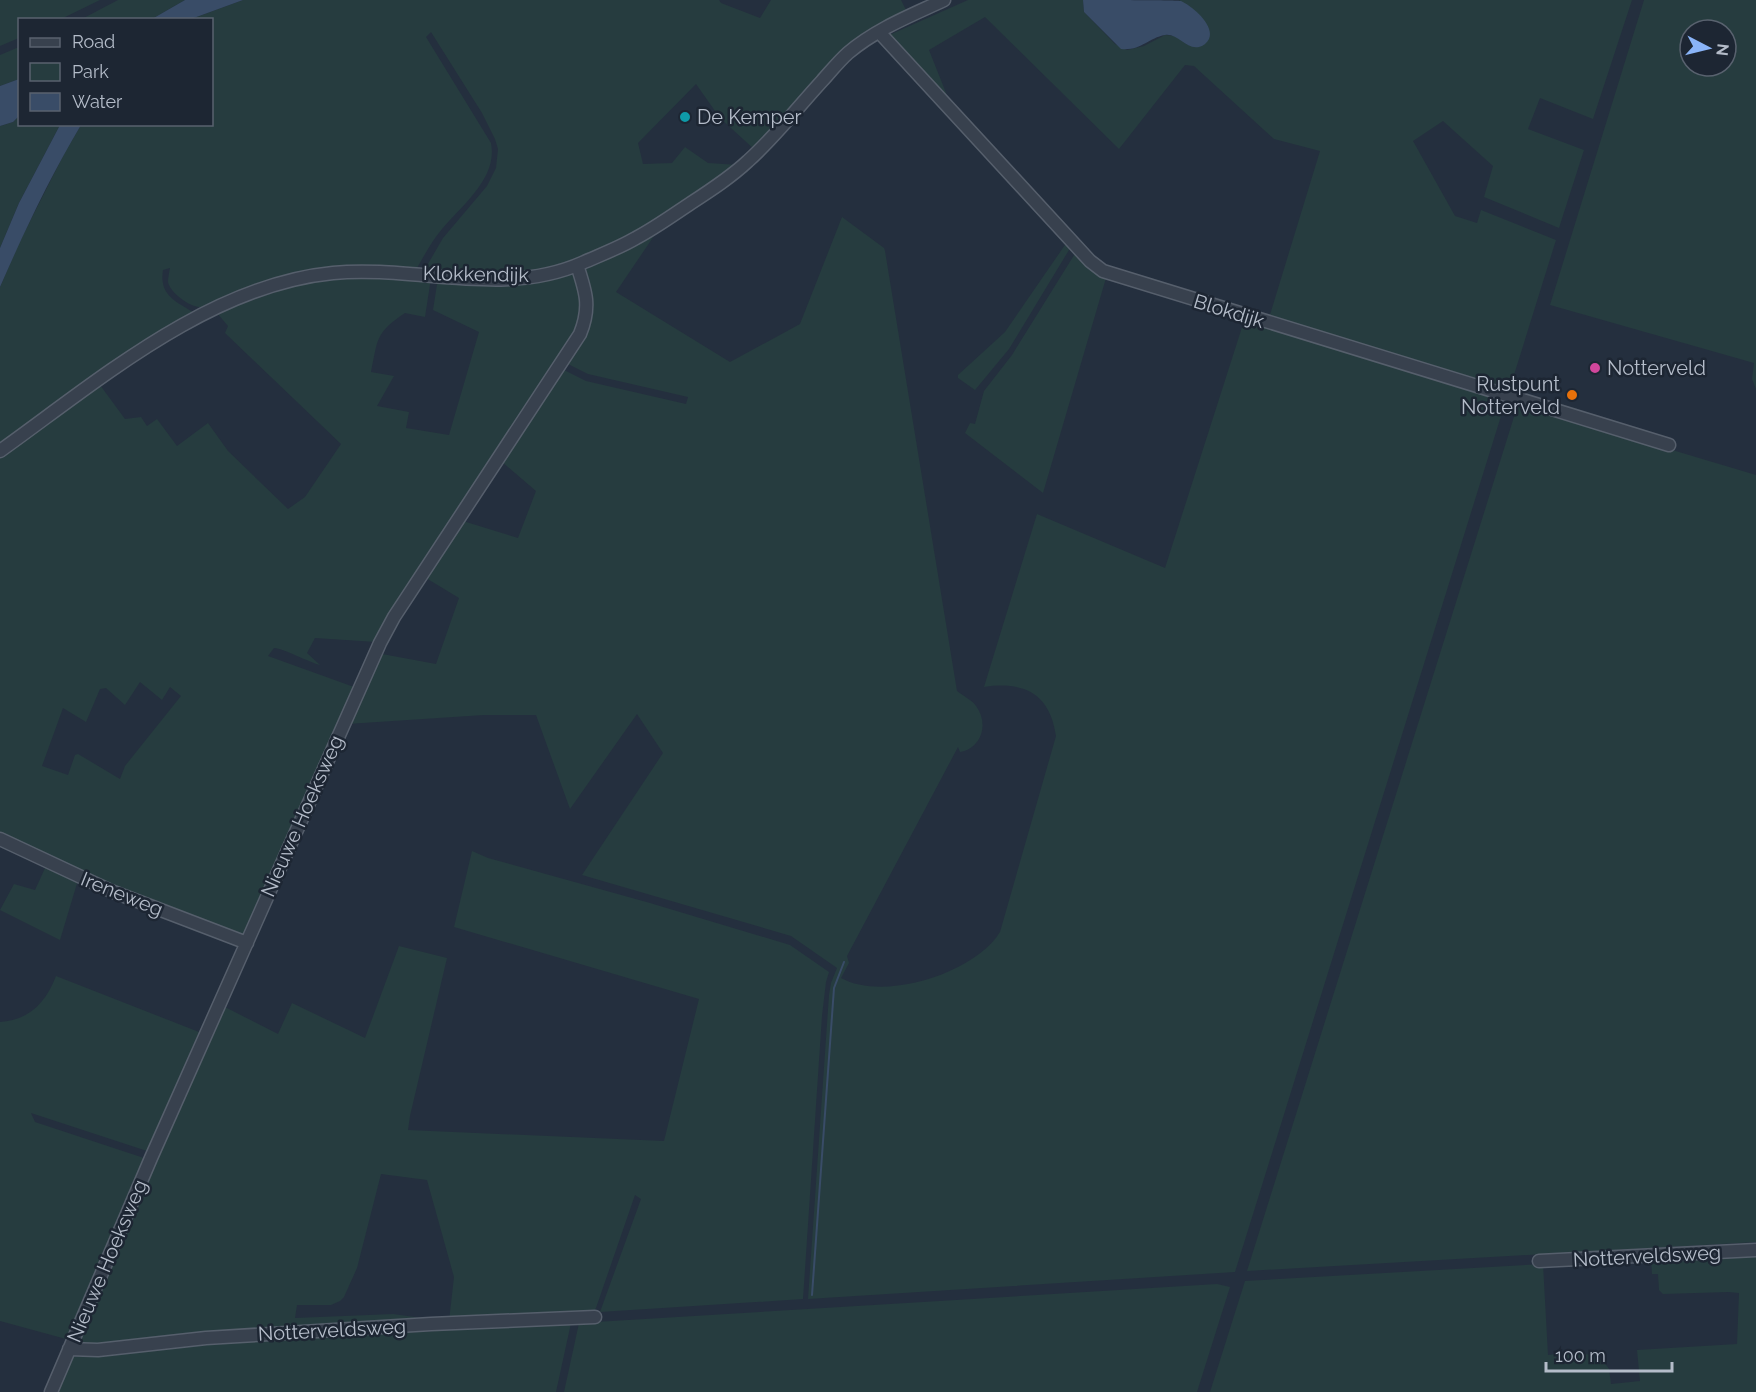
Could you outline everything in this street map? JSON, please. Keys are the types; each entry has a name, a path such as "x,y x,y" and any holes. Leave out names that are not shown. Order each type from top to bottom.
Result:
{"street":[{"name":"Klokkendijk","path":"0,451 149,344 193,318 244,295 300,278 330,273 394,271 466,278 521,278 548,274 577,265 636,238 719,185 749,160 848,53 879,32 944,0"},
{"name":"Blokdijk","path":"879,32 1090,261 1103,271 1669,445"},
{"name":"Nieuwe Hoeksweg","path":"51,1392 319,776 385,633 580,334 585,322 587,302 577,265"},
{"name":"Ireneweg","path":"0,839 111,891 247,943"},
{"name":"Notterveldsweg","path":"1539,1262 1756,1250"},
{"name":"Notterveldsweg","path":"69,1349 98,1350 206,1338 431,1324 595,1317"}],"green space":[{"path":"0,0 100,0 63,18 18,18 18,38 0,46"},
{"path":"118,0 185,0 154,18 84,18"},
{"path":"243,0 719,0 721,3 760,18 771,0 901,0 908,14 873,31 755,150 720,118 696,84 638,143 643,164 672,163 685,147 708,163 738,165 625,239 578,260 528,272 490,274 425,269 443,238 487,186 496,168 498,149 482,113 431,32 426,37 491,143 492,156 489,168 477,190 438,234 417,268 372,265 309,271 245,289 203,307 188,303 177,295 168,282 170,268 163,270 163,286 166,291 193,312 163,328 0,444 0,287 18,245 80,126 213,126 213,18 194,18"},
{"path":"968,0 1083,0 1084,12 1115,44 1127,50 1144,46 1165,35 1175,36 1188,45 1201,18 1179,0 1632,0 1593,119 1540,98 1528,129 1584,150 1559,228 1484,197 1493,166 1443,121 1413,141 1455,216 1477,223 1481,210 1556,240 1509,391 1269,318 1320,151 1274,139 1194,66 1185,65 1119,149 985,17 929,50 950,103 887,36"},
{"path":"1644,0 1756,0 1756,389 1752,379 1754,363 1550,305"},
{"path":"18,47 18,79 0,86 0,55"},
{"path":"18,117 18,126 59,126 19,203 0,248 0,126 13,122"},
{"path":"842,217 885,251 957,691 976,706 982,720 981,734 974,746 960,752 958,747 847,956 849,963 841,978 859,985 880,987 904,985 950,971 971,960 988,947 1000,932 1056,736 1048,710 1033,694 1012,686 984,687 1037,514 1165,568 1244,321 1506,400 1235,1272 808,1299 829,995 837,968 791,936 582,875 663,753 637,714 570,809 536,715 484,715 347,724 382,654 436,664 459,598 426,578 463,521 518,538 536,491 502,462 564,370 586,381 686,404 688,397 588,374 568,364 592,319 592,297 585,268 612,257 656,233 616,292 730,362 800,324"},
{"path":"1067,242 1069,250 1009,349 975,390 958,378 958,375 1005,332"},
{"path":"1076,252 1098,274 1106,278 1043,493 965,433 970,423 975,424 984,391 1012,355"},
{"path":"575,272 580,283 583,319 376,642 315,638 307,653 320,665 274,648 268,656 354,687 243,935 162,905 0,837 0,457 100,385 125,419 141,417 147,426 157,419 177,446 208,423 228,451 288,509 305,497 341,444 225,333 228,326 217,313 295,285 337,276 431,278 425,317 405,313 388,326 379,338 371,372 394,376 377,406 409,412 406,428 449,435 479,332 433,310 438,278","holes":["140,682 162,700 170,687 181,696 125,766 120,779 78,754 75,755 68,775 42,766 63,708 86,722 100,689 106,688 125,705"]},
{"path":"1518,404 1756,475 1756,1242 1247,1271"},
{"path":"472,851 488,858 790,945 829,972 822,1016 803,1299 600,1312 641,1199 635,1195 596,1308 592,1313 449,1321 454,1277 427,1180 381,1174 357,1268 344,1297 331,1305 297,1305 295,1318 393,1314 429,1319 76,1346 223,1006 278,1034 292,1003 365,1038 399,946 447,958 408,1130 664,1141 699,999 454,927"},
{"path":"46,866 78,880 60,940 0,910 14,884 35,890"},
{"path":"56,976 199,1032 147,1151 31,1113 35,1122 144,1158 66,1339 0,1321 0,1022 20,1018 36,1008 47,994"},
{"path":"1756,1253 1756,1392 1210,1392 1245,1281 1543,1264 1548,1355 1582,1353 1597,1358 1609,1369 1611,1384 1640,1381 1637,1350 1737,1344 1739,1293 1663,1294 1659,1290 1658,1274 1652,1274 1651,1259"},
{"path":"1217,1284 1230,1287 1197,1392 564,1392 579,1323"},
{"path":"571,1323 556,1392 54,1392 69,1357 231,1343"}],"water":[{"path":"185,0 243,0 194,18 154,18"},
{"path":"1083,0 1181,1 1191,7 1206,22 1209,28 1209,39 1202,46 1194,47 1174,36 1165,35 1134,48 1121,49 1084,12"},
{"path":"18,79 18,117 13,122 0,126 0,86"},
{"path":"59,126 80,126 38,205 0,287 0,248 19,203"}],"waterway":[{"path":"812,1295 834,988 844,962"}],"place":[{"name":"De Kemper","path":"685,117"},
{"name":"Notterveld","path":"1595,368"},
{"name":"Rustpunt Notterveld","path":"1572,395"}]}
